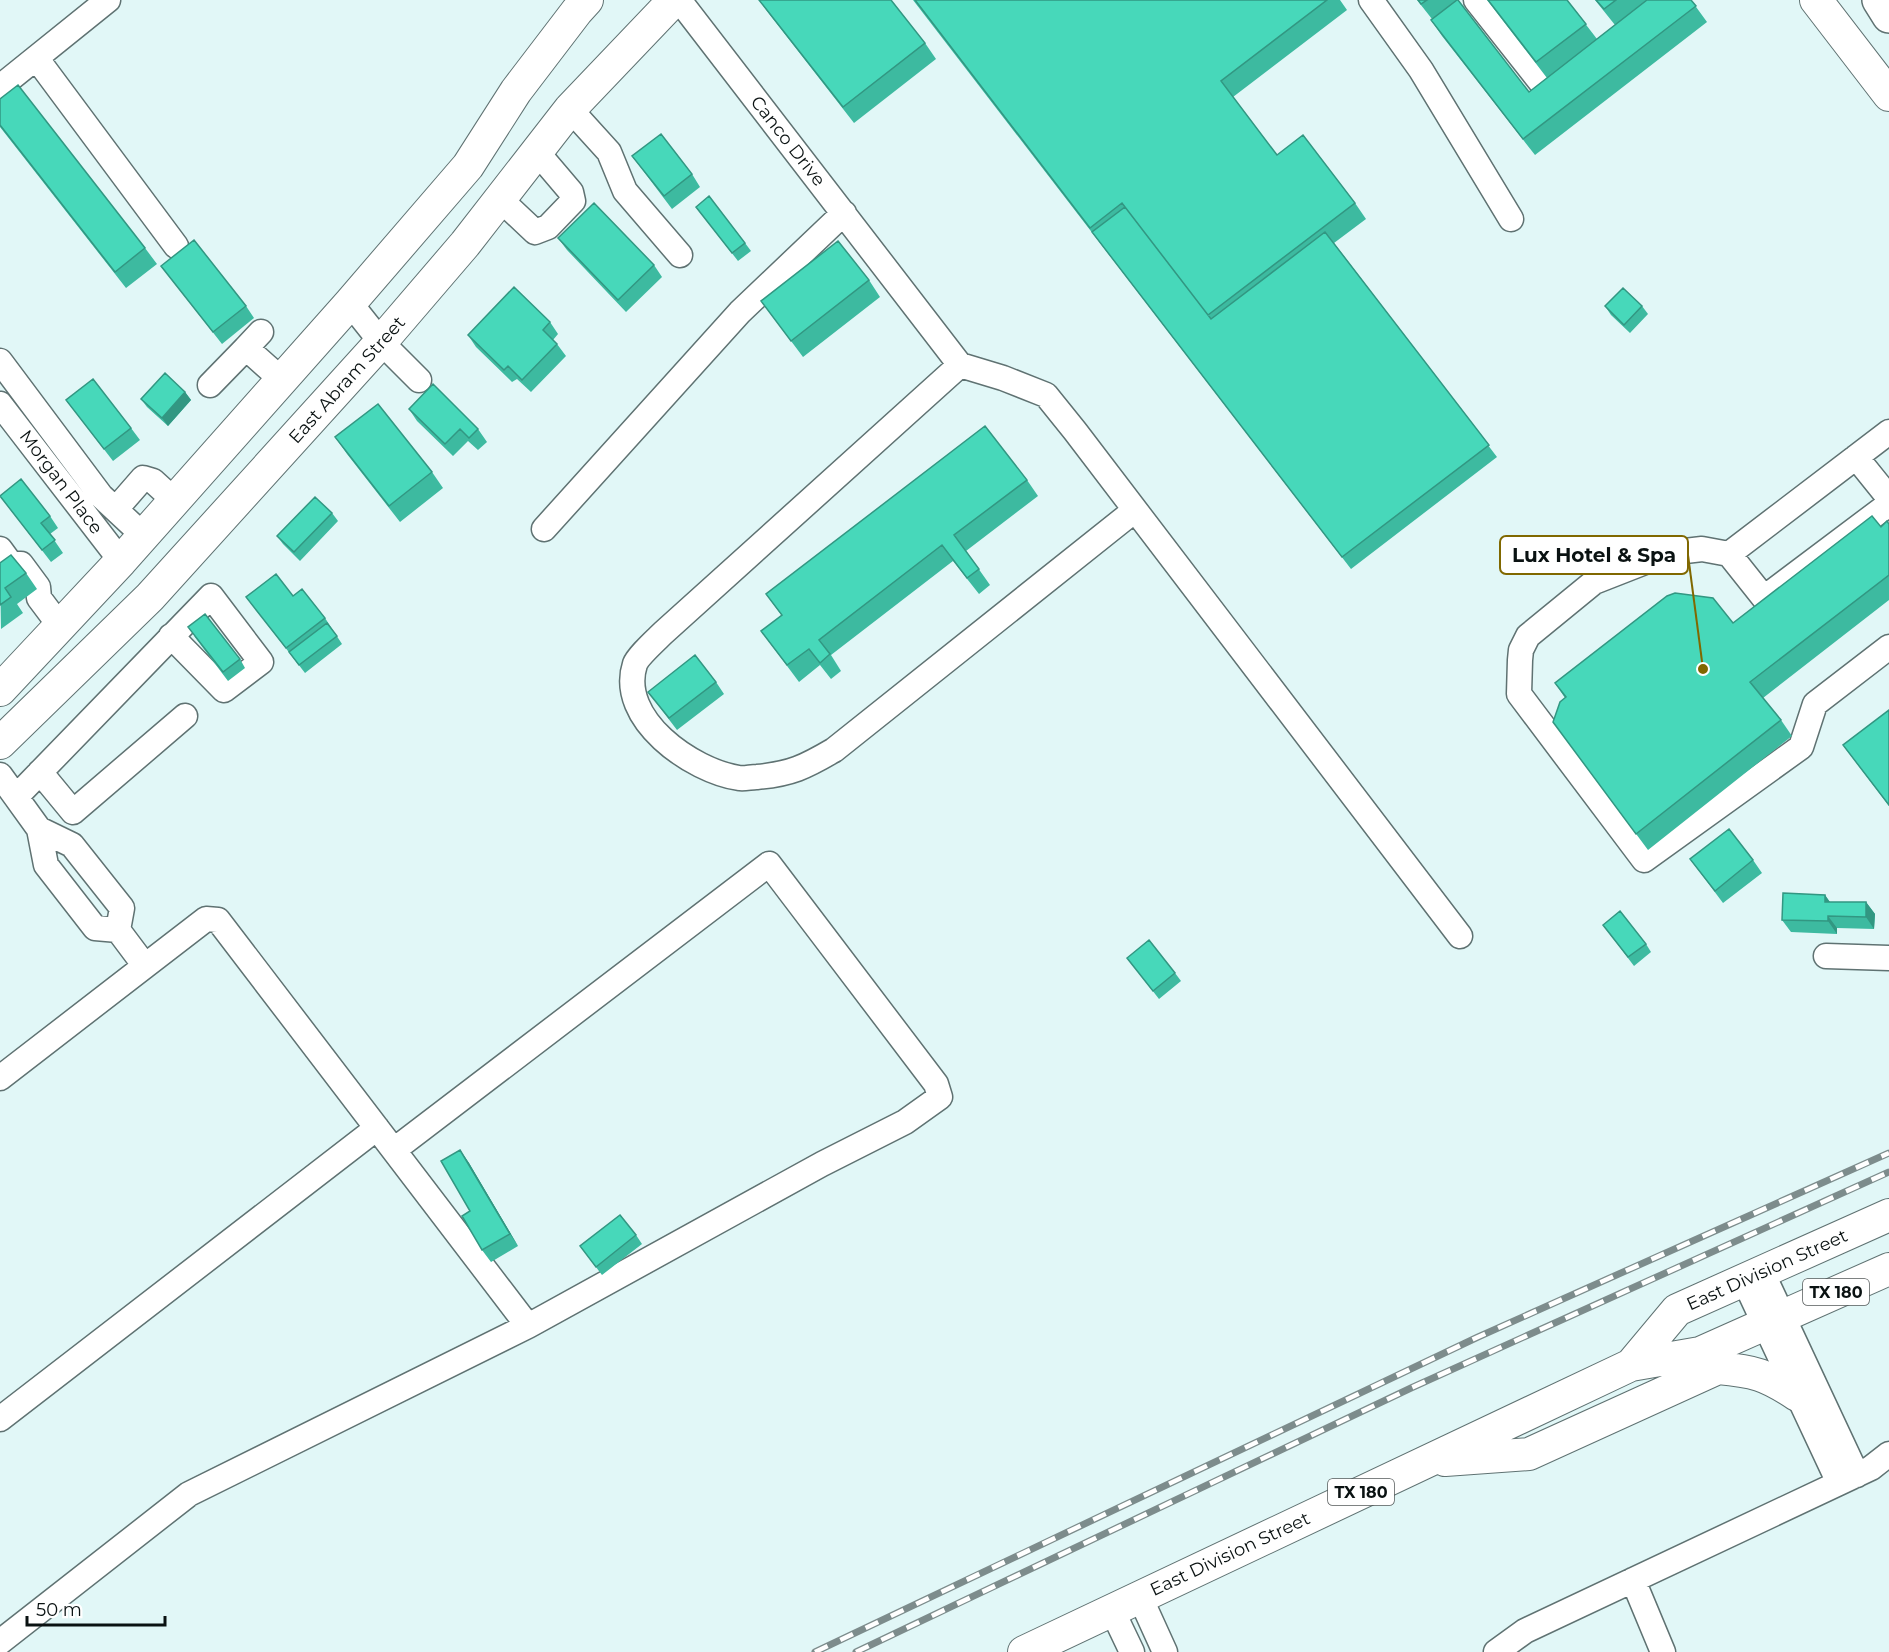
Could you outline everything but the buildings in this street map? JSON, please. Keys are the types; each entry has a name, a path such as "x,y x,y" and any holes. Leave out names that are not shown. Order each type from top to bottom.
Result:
{"highway":[{"path":"1879,0 1889,16"}],"main road":[{"path":"0,690 144,536 350,303 468,165 516,92 587,0"},
{"name":"East Abram Street","path":"0,743 150,597 381,342 458,253 570,109 674,0"},
{"path":"1816,0 1889,95"},
{"path":"0,709 67,639 88,611 112,571"},
{"name":"East Division Street","path":"1631,1365 1677,1311 1889,1215"},
{"name":"East Division Street","path":"1024,1652 1631,1365 1700,1353 1889,1269"},
{"path":"1426,1462 1529,1454 1718,1368 1746,1370 1774,1379 1797,1395"}],"street":[{"path":"0,87 108,0"},
{"name":"Canco Drive","path":"679,0 960,365"},
{"path":"1371,0 1421,70 1511,219"},
{"path":"1476,0 1547,90 1582,62"},
{"path":"37,59 176,246"},
{"path":"570,109 609,152 625,190 680,255"},
{"path":"500,199 535,232 548,227 573,201 571,192 537,152"},
{"path":"544,529 740,312 844,213"},
{"path":"350,303 381,342 419,380"},
{"path":"210,385 254,340 282,380"},
{"path":"0,361 101,496 144,536"},
{"path":"1135,510 834,750 803,768 775,775 740,778 710,768 680,753 654,730 638,708 633,687 635,663 663,633 960,365 1003,378 1046,395 1135,510 1460,936"},
{"name":"Morgan Place","path":"0,404 112,571"},
{"path":"1729,554 1889,432"},
{"path":"1856,457 1889,498"},
{"path":"116,509 143,478 153,481 175,501"},
{"path":"1889,504 1764,598 1729,554 1701,549 1668,554 1594,582 1528,636 1521,650 1519,694 1644,860 1802,747 1815,704 1889,647"},
{"path":"0,549 11,564 21,564 38,587 39,598 60,626"},
{"path":"16,797 171,636"},
{"path":"40,772 74,812 185,716"},
{"path":"0,775 39,829 46,865 95,928 118,930"},
{"path":"39,829 72,845 122,908 118,930 145,966"},
{"path":"0,1642 189,1494 528,1326 822,1164 905,1122 940,1096 936,1084 769,864 394,1150"},
{"path":"0,1078 206,920 218,920 528,1326"},
{"path":"1826,956 1889,958"},
{"path":"0,1419 377,1128"},
{"path":"1753,1276 1848,1479"},
{"path":"1773,1320 1797,1395 1848,1479"},
{"path":"1496,1652 1525,1631 1871,1468 1889,1454"},
{"path":"1633,1580 1663,1652"},
{"path":"1140,1597 1165,1652"},
{"path":"1112,1610 1132,1652"}],"railway":[{"path":"815,1652 1478,1337 1889,1153"},
{"path":"856,1652 1411,1388 1889,1172"}],"place":[{"name":"Lux Hotel & Spa","path":"1703,669"}]}
